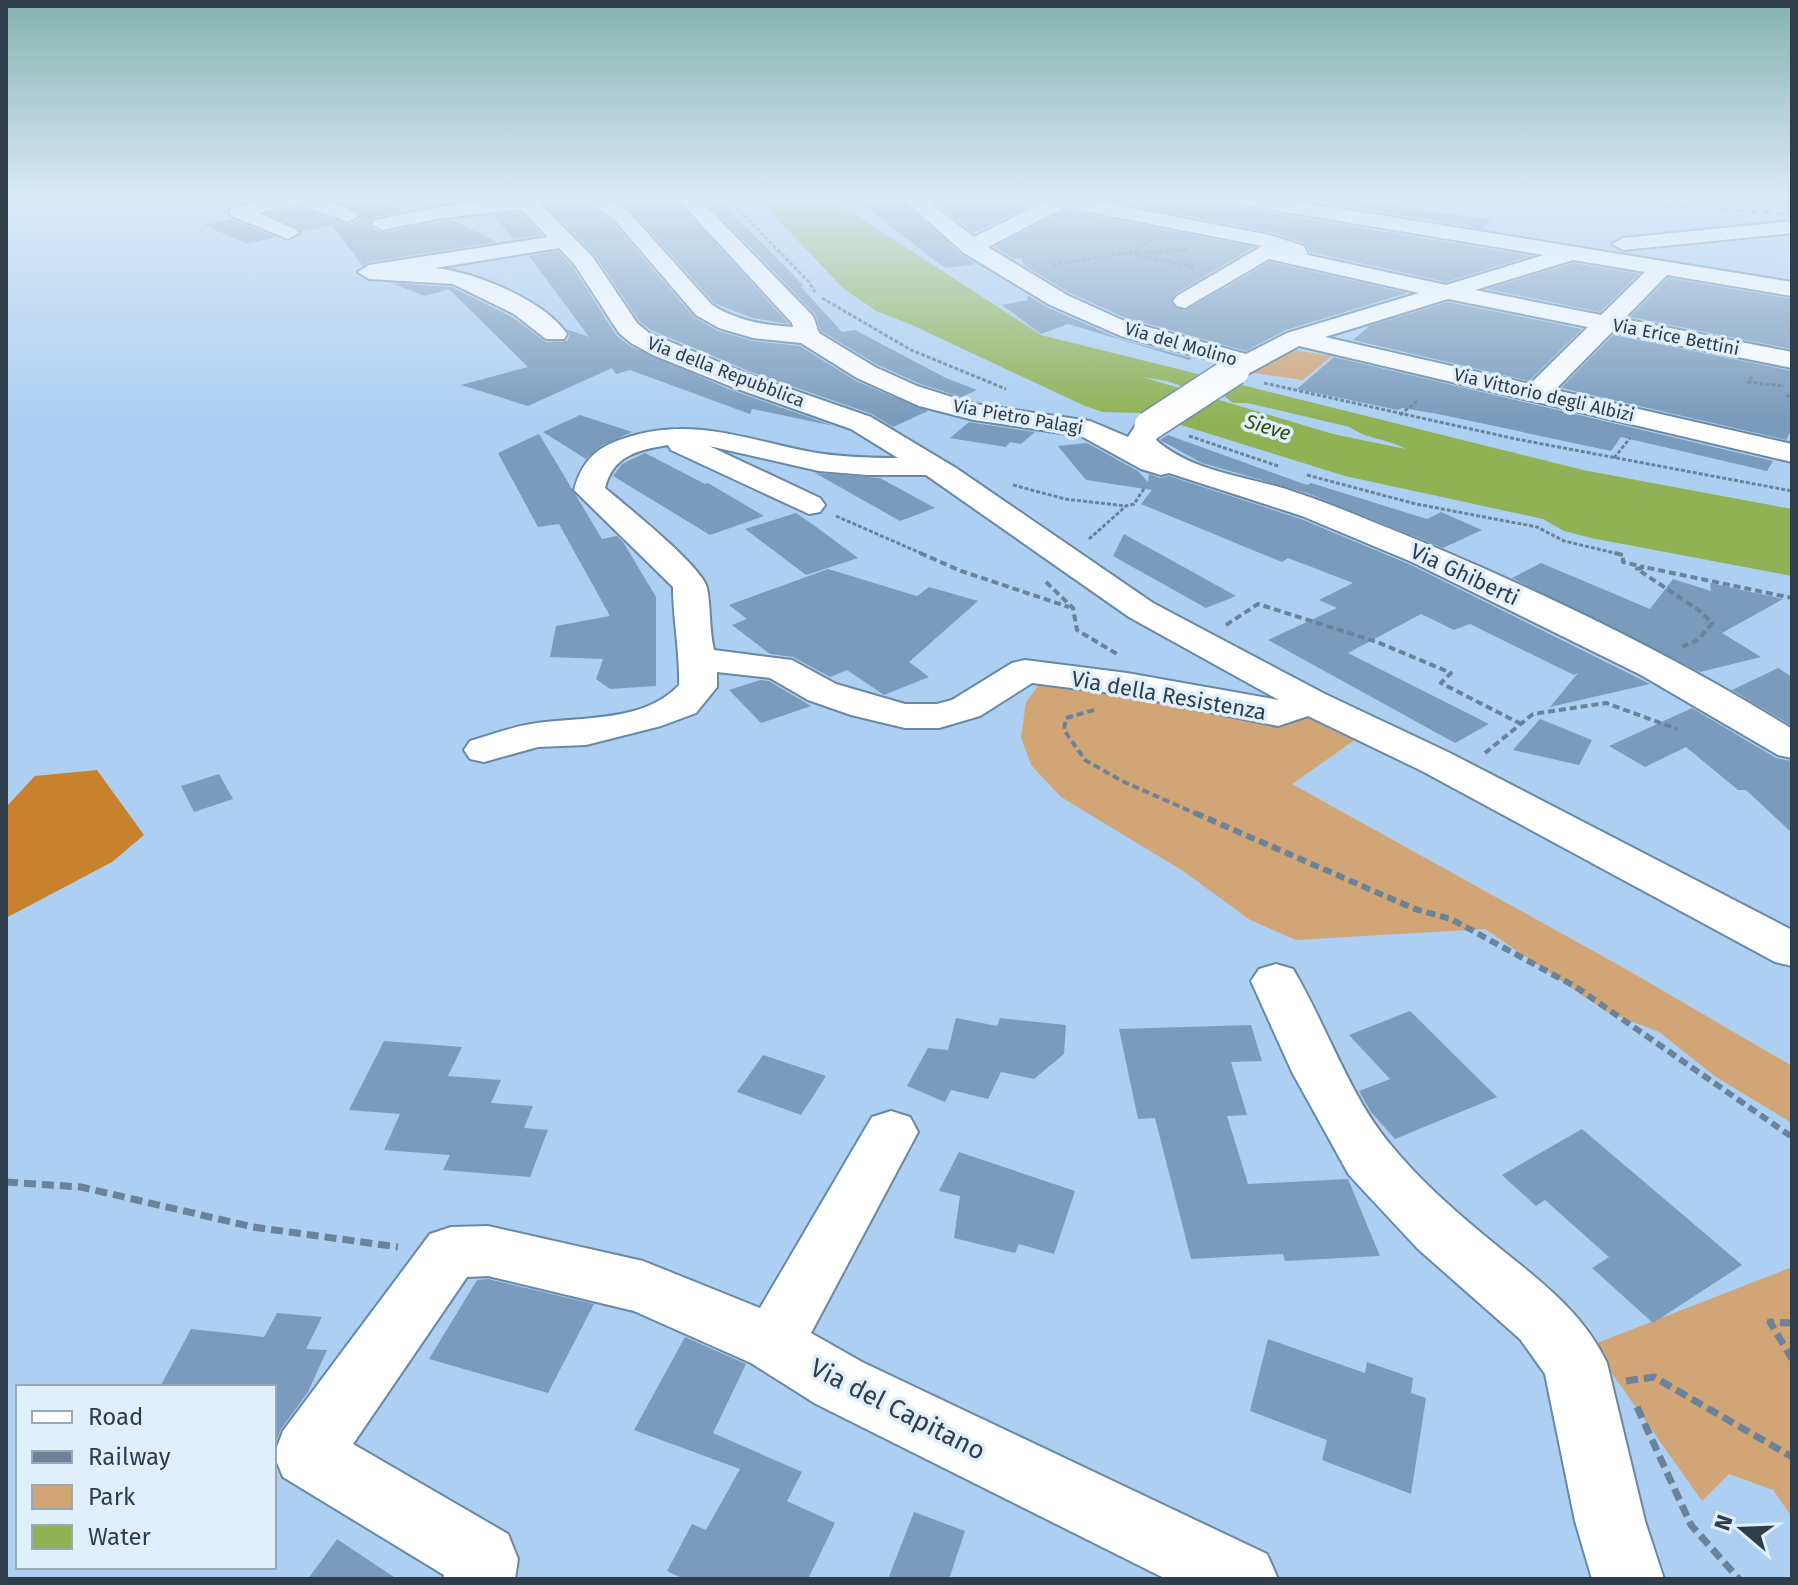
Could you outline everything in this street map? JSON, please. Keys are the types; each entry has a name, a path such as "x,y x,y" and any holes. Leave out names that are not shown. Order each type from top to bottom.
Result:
{"street":[{"path":"369,272 453,277 515,305 547,324 555,334"},
{"name":"Via della Repubblica","path":"591,272 623,321 640,338 662,350 861,423 1071,558 1141,610 1323,709"},
{"path":"671,272 704,310 735,328 807,336"},
{"name":"Via Pietro Palagi","path":"759,272 804,321 807,336 845,362 903,390 972,412 1090,430 1117,441 1150,464 1182,451"},
{"name":"Via del Molino","path":"1007,272 1022,282 1116,326 1248,372"},
{"path":"1185,301 1243,272"},
{"name":"Via Erice Bettini","path":"1350,272 1792,360"},
{"path":"1248,372 1296,338 1366,314 1512,272"},
{"path":"1537,393 1604,323 1646,272"},
{"path":"1704,272 1792,289"},
{"path":"623,321 704,310"},
{"name":"Via Vittorio degli Albizi","path":"1296,338 1792,453"},
{"name":"Via Ghiberti","path":"1248,372 1149,426 1142,434 1142,442 1147,449 1182,451 1436,558 1644,661 1754,721 1792,746"},
{"path":"484,750 536,735 586,733 647,718 682,705 698,687 698,659 691,630 690,585 659,552 589,490 597,466 616,450 666,436 717,437 804,459 880,468 932,466"},
{"path":"666,436 809,505"},
{"name":"Via della Resistenza","path":"698,659 779,668 822,692 865,707 905,716 939,716 966,708 1025,671 1127,684 1278,714 1310,702 1436,762 1792,950"},
{"path":"1276,981 1318,1072 1369,1159 1439,1232 1542,1320 1575,1363 1610,1521 1628,1579"},
{"path":"773,1343 891,1132"},
{"name":"Via del Capitano","path":"451,1252 488,1251 643,1287 773,1343 839,1383 1242,1579"},
{"path":"451,1252 307,1454 483,1559 479,1579"}],"path":[{"path":"799,272 816,294 855,321 982,381 1009,390"},
{"path":"1248,372 1400,415 1792,491"},
{"path":"1786,397 1792,393"},
{"path":"1400,415 1417,401"},
{"path":"1182,451 1285,469"},
{"path":"1298,472 1416,504 1537,527 1564,541 1623,555 1623,562 1792,598"},
{"path":"1011,484 1065,499 1126,506 1089,539"},
{"path":"809,505 961,571 1073,608"},
{"path":"1644,567 1637,569 1700,611 1712,623 1698,640 1644,661"},
{"path":"1039,575 1073,608 1077,630 1121,656 1127,684 1114,703 1066,718 1064,730 1085,760 1122,781 1415,909 1465,927 1576,987 1792,1137"},
{"path":"1196,640 1243,617 1258,604 1377,642 1451,673 1441,683 1521,724"},
{"path":"1482,755 1533,714 1606,703 1677,729"},
{"path":"6,1182 28,1181 93,1190 209,1218 333,1242 451,1252"},
{"path":"1792,1323 1770,1322 1792,1359"},
{"path":"1739,1579 1691,1525 1625,1381 1654,1377 1792,1457"}],"green space":[{"path":"1288,349 1332,356 1303,380 1247,372"},
{"path":"1044,678 1318,706 1372,728 1292,784 1624,968 1792,1066 1792,1123 1716,1077 1659,1032 1607,1012 1485,929 1296,940 1250,920 1183,871 1061,797 1031,765 1021,737 1026,702"},
{"path":"1792,1267 1792,1517 1773,1490 1729,1474 1702,1501 1592,1345"}],"shaded area":[{"path":"97,770 144,835 112,862 6,918 6,807 35,776"}],"water":[{"name":"Sieve","path":"828,272 944,272 1041,335 1583,470 1792,509 1792,576 1591,538 1564,531 1543,519 1345,476 1142,413 1103,412 876,311 843,288","holes":["1090,369 1167,381 1184,387 1217,390 1233,403 1247,403 1350,427 1407,450 1538,484 1545,492 1492,488 1440,478 1338,448 1327,441 1231,406 1191,404 1178,390 1165,392 1168,400 1151,401 1099,383 1089,377"]}],"building":[{"path":"541,272 576,272 616,335 630,346 731,390 834,426 752,409 750,414 630,370 616,374 612,368 528,406 461,385 528,367 449,289 425,296 391,283 452,287 512,317 546,342 567,341 570,334 566,329 589,337"},
{"path":"606,272 655,272 694,317 718,331 753,341 800,346 856,381 928,411 893,427 872,414 751,372 651,330 639,321"},
{"path":"686,272 742,272 789,324 752,318 714,303"},
{"path":"774,272 790,272 842,332 855,330 946,378 977,390 961,397 918,383 876,364 821,331 815,314"},
{"path":"1035,272 1212,272 1175,294 1171,303 1184,311 1253,272 1314,272 1407,293 1286,330 1246,351 1123,317 1068,292"},
{"path":"1401,272 1479,272 1446,282"},
{"path":"1543,272 1639,274 1600,312 1487,289"},
{"path":"1668,278 1792,299 1792,349 1630,317"},
{"path":"1027,295 1120,339 1192,358 1189,360 1068,324 1041,334 1002,305 1028,300"},
{"path":"1448,302 1582,329 1529,381 1353,340 1369,326"},
{"path":"1613,335 1792,371 1792,429 1786,440 1561,388"},
{"path":"1334,357 1773,461 1767,471 1621,437 1611,451 1438,414 1398,410 1297,389"},
{"path":"580,415 632,432 601,446 586,459 543,432"},
{"path":"969,422 1035,432 1021,444 1010,442 1006,447 950,438"},
{"path":"539,434 602,539 617,536 623,542 656,597 656,686 610,689 596,679 603,659 550,657 556,626 610,616 559,524 538,527 498,453"},
{"path":"1168,435 1307,485 1311,483 1427,519 1441,512 1482,530 1443,548 1307,493 1202,463 1160,440"},
{"path":"1087,443 1138,471 1148,482 1149,474 1160,478 1169,476 1301,519 1411,565 1650,684 1550,707 1578,673 1574,675 1470,624 1454,630 1421,614 1348,653 1489,724 1455,743 1268,640 1337,608 1319,600 1353,583 1288,558 1282,562 1141,504 1152,490 1086,480 1058,446"},
{"path":"645,453 708,483 764,516 710,535 613,476 622,464"},
{"path":"815,473 880,478 935,508 900,521"},
{"path":"796,513 858,558 806,575 745,529"},
{"path":"1124,534 1236,596 1206,608 1113,556"},
{"path":"1541,563 1650,609 1673,579 1711,591 1710,583 1783,599 1722,633 1761,657 1700,672 1512,578"},
{"path":"828,569 917,596 929,587 978,601 909,662 929,677 884,695 847,670 830,677 793,657 770,654 732,625 747,619 729,605"},
{"path":"1778,668 1792,677 1792,726 1732,690"},
{"path":"760,680 769,681 811,706 761,723 729,690"},
{"path":"1692,708 1776,758 1792,761 1792,833 1746,790 1738,790 1686,747 1645,767 1609,746"},
{"path":"1540,719 1592,740 1579,765 1513,750"},
{"path":"219,774 233,799 194,812 181,786"},
{"path":"1410,1011 1497,1097 1395,1139 1371,1112 1359,1091 1390,1079 1349,1035"},
{"path":"956,1018 997,1026 1000,1018 1066,1025 1064,1054 1034,1079 1001,1072 988,1099 951,1090 945,1102 907,1086 928,1048 948,1050"},
{"path":"1251,1025 1262,1061 1231,1062 1247,1115 1227,1116 1248,1184 1348,1179 1380,1256 1285,1261 1283,1254 1191,1259 1155,1118 1138,1119 1119,1029"},
{"path":"384,1041 462,1047 448,1076 501,1080 491,1103 533,1106 524,1128 548,1130 530,1177 443,1170 450,1155 384,1150 400,1114 349,1110"},
{"path":"763,1055 826,1076 801,1115 737,1092"},
{"path":"1582,1129 1742,1265 1653,1323 1592,1268 1609,1257 1545,1200 1536,1206 1502,1175"},
{"path":"959,1152 1075,1191 1054,1254 1019,1244 1015,1253 954,1238 960,1196 939,1191"},
{"path":"488,1279 594,1304 548,1393 429,1359 477,1280"},
{"path":"277,1313 322,1317 306,1349 327,1350 308,1392 281,1429 276,1441 276,1385 161,1385 191,1329 264,1337"},
{"path":"685,1337 746,1364 713,1433 802,1472 787,1501 835,1523 808,1579 684,1579 667,1571 692,1524 706,1530 740,1469 634,1430"},
{"path":"1268,1339 1365,1373 1367,1362 1413,1378 1411,1393 1426,1398 1411,1494 1322,1460 1327,1440 1250,1411"},
{"path":"914,1512 965,1531 949,1579 888,1579"},
{"path":"337,1539 397,1579 308,1579"}],"waterway":[{"name":"Sieve","path":"1015,341 1096,375 1325,445 1623,507"}]}
